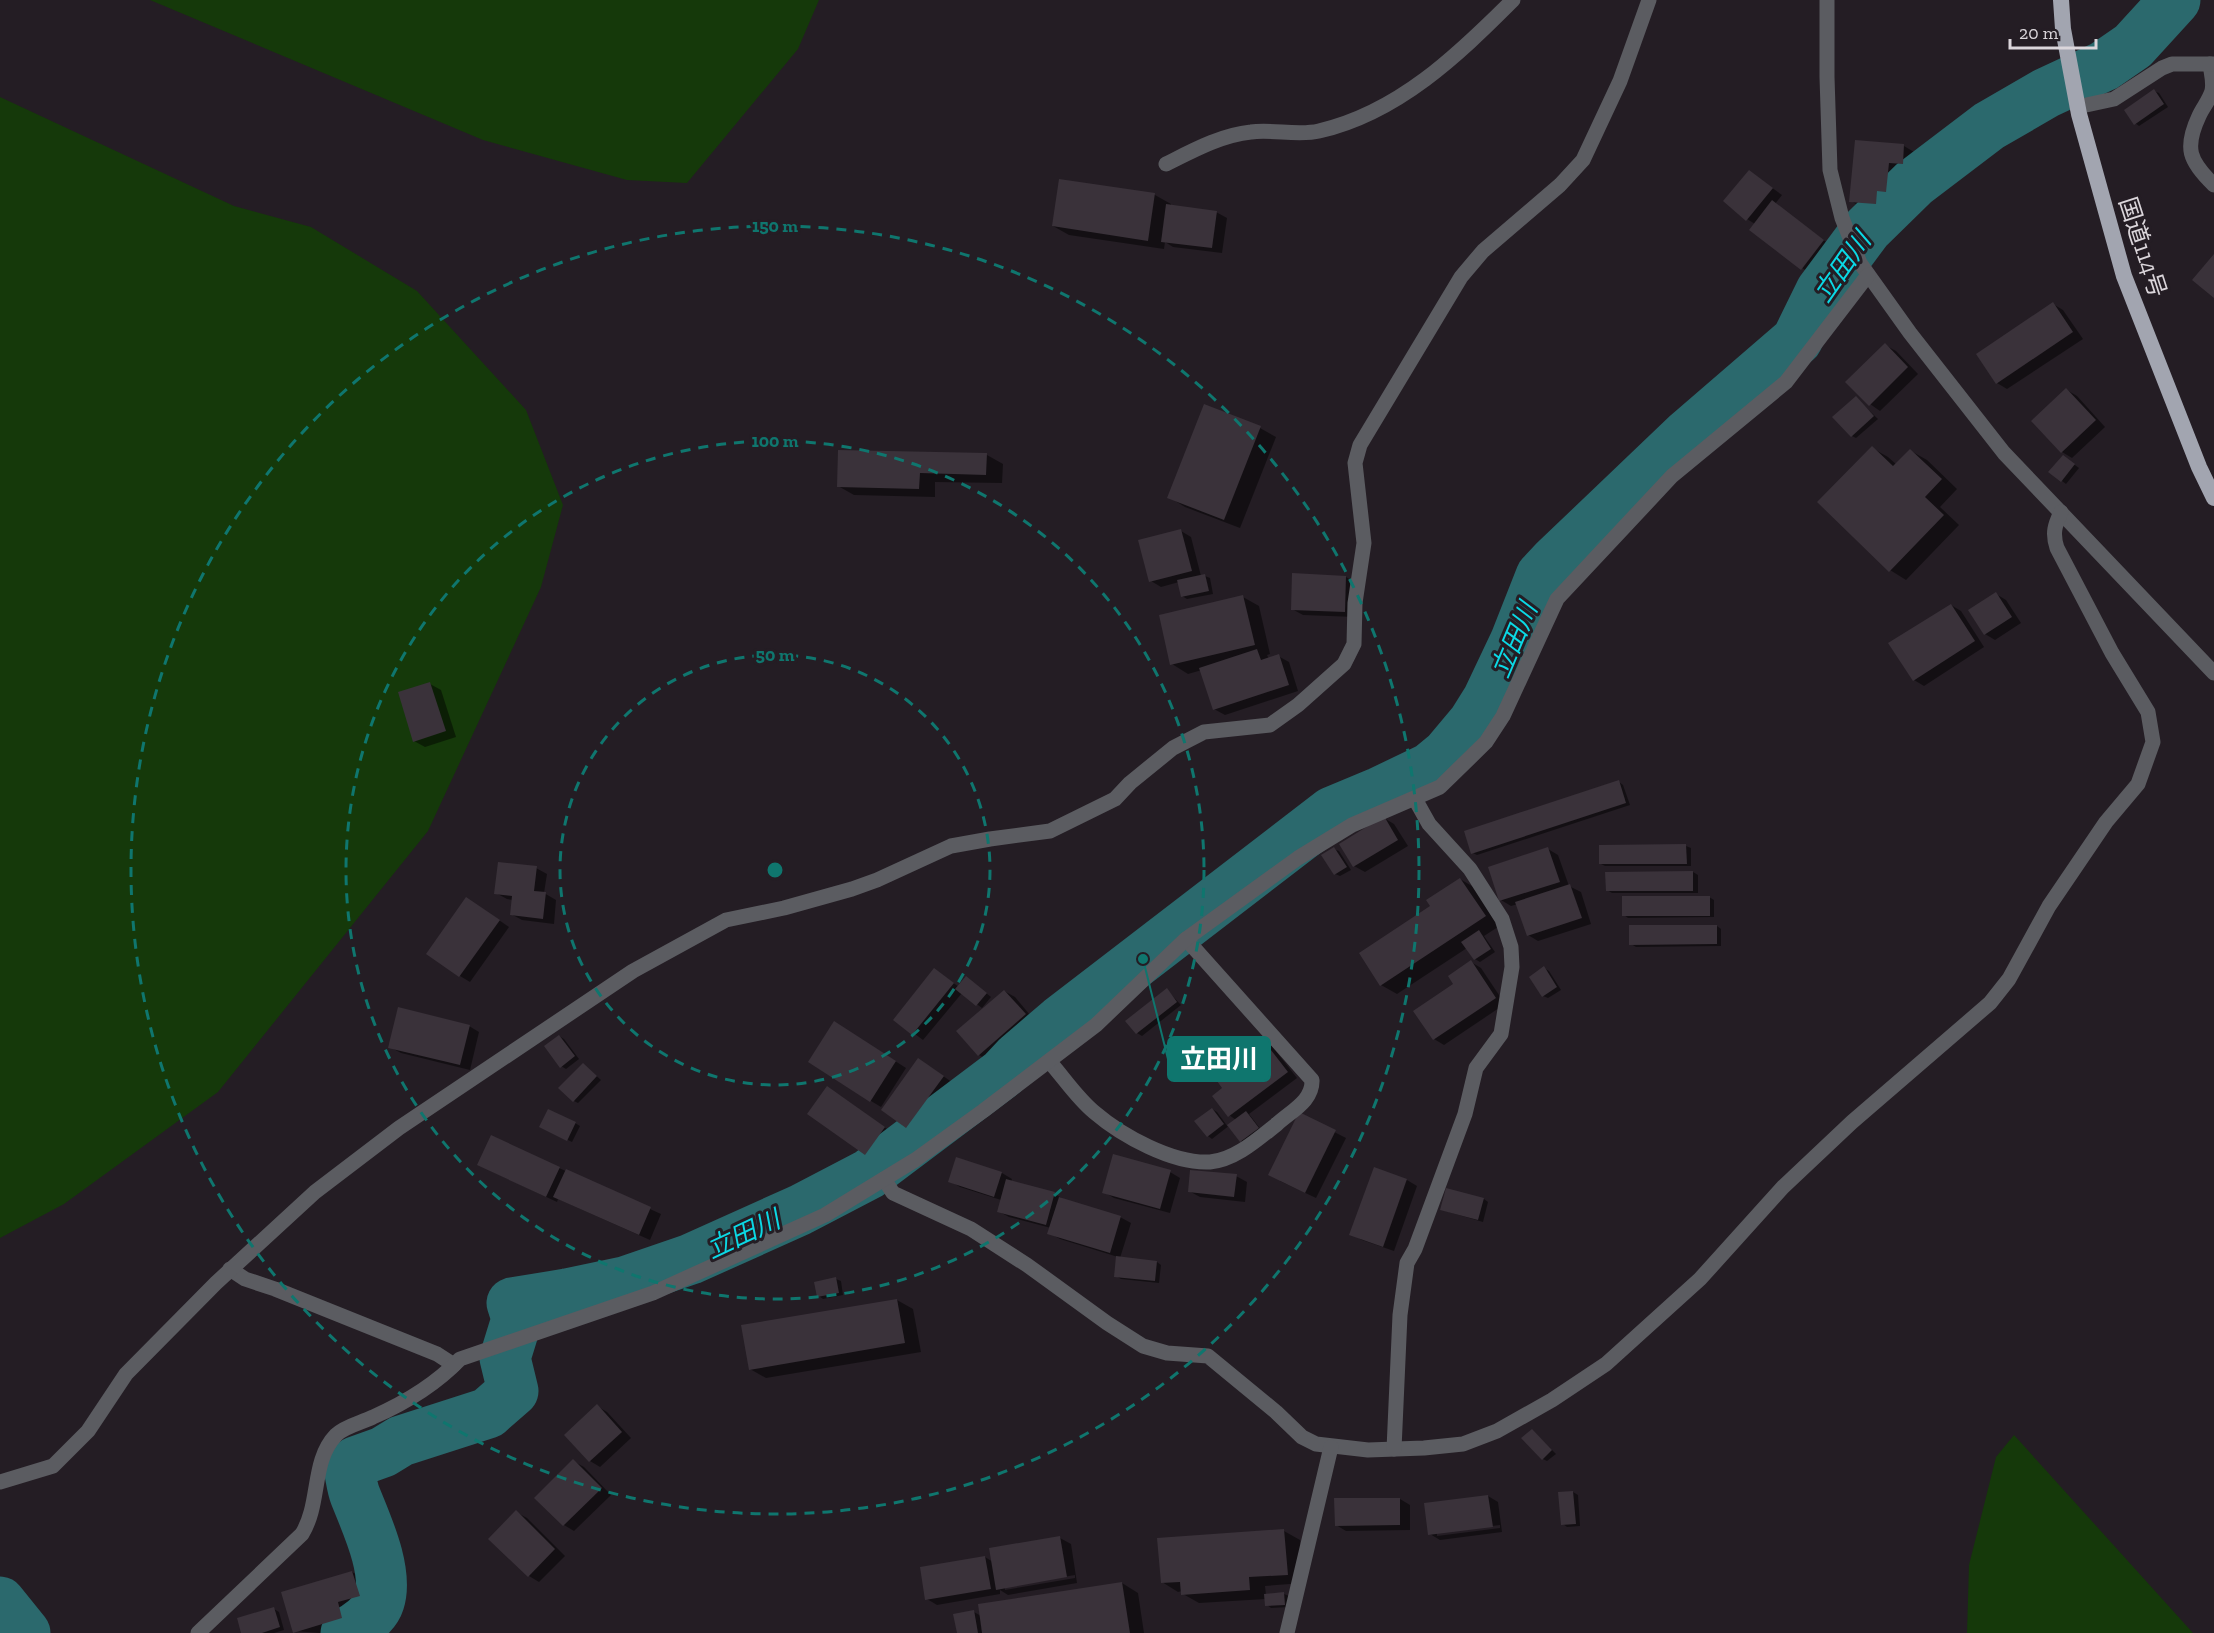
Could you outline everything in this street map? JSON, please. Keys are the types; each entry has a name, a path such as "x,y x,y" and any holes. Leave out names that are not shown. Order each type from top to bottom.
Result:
{"highway":[{"name":"国道114号","path":"2061,0 2063,29 2077,106 2124,276 2199,467 2214,498"}],"street":[{"path":"1166,164 1218,140 1250,132 1316,132 1350,123 1419,85 1480,33 1513,0"},
{"path":"0,1482 53,1466 88,1431 126,1374 230,1269 315,1192 399,1128 633,970 726,920 784,908 852,889 887,876 951,846 990,838 1050,831 1115,799 1130,783 1173,748 1204,732 1270,725 1306,698 1344,664 1354,644 1355,603 1364,543 1356,463 1360,445 1461,277 1483,251 1560,185 1583,160 1620,81 1649,0"},
{"path":"1827,0 1830,170 1842,218 1860,263 1910,333 2004,453 2214,674"},
{"path":"2077,106 2114,99 2172,64 2212,64 2212,91 2199,115 2190,141 2190,155 2198,170 2214,185"},
{"path":"198,1633 258,1573 284,1553 302,1534 310,1520 319,1468 326,1449 337,1434 420,1392 439,1379 460,1359 653,1293 825,1215 915,1160 1049,1061 1096,1025 1186,939 1298,858 1352,825 1440,787 1486,742 1503,716 1557,599 1672,476 1786,381 1868,275"},
{"path":"884,1179 893,1193 971,1229 1143,1346 1167,1353 1208,1356 1276,1412 1302,1437 1316,1444 1368,1450 1463,1444 1497,1431 1552,1400 1606,1364 1700,1279 1782,1187 1852,1122 1990,1003 2009,979 2049,906 2106,822 2138,784 2153,742 2148,712 2112,653 2057,548 2054,530 2061,512"},
{"path":"1394,1449 1400,1315 1407,1263 1416,1249 1465,1114 1476,1068 1501,1034 1512,967 1511,947 1502,919 1470,869 1429,824 1415,799"},
{"path":"1049,1061 1094,1112 1127,1136 1179,1159 1210,1162 1223,1159 1250,1146 1308,1100 1312,1080 1186,939"},
{"path":"230,1269 245,1279 275,1288 437,1354 454,1365"},
{"path":"1287,1633 1331,1447"}],"green space":[{"path":"150,0 819,0 798,49 687,183 627,180 483,140"},
{"path":"0,97 234,206 311,227 417,291 526,410 563,505 541,587 428,831 218,1092 64,1204 0,1238"},
{"path":"2014,1435 2193,1633 1967,1633 1969,1565 1996,1457"}],"building":[{"path":"2154,89 2164,104 2134,125 2124,110"},
{"path":"1855,140 1904,144 1903,164 1889,163 1886,192 1877,191 1876,204 1849,202"},
{"path":"1749,170 1773,188 1746,221 1723,201"},
{"path":"1059,179 1155,193 1148,241 1052,226"},
{"path":"1772,200 1824,240 1801,270 1749,230"},
{"path":"1166,204 1217,211 1212,248 1161,242"},
{"path":"2214,254 2214,298 2192,280"},
{"path":"2053,302 2073,332 1996,384 1976,354"},
{"path":"1885,343 1908,367 1869,406 1845,382"},
{"path":"2066,388 2096,420 2061,453 2031,421"},
{"path":"1856,396 1874,416 1851,437 1832,417"},
{"path":"1204,404 1261,426 1224,520 1167,498"},
{"path":"1872,446 1893,466 1910,449 1942,479 1925,497 1944,515 1889,572 1817,502"},
{"path":"838,450 987,453 986,475 920,473 919,489 837,487"},
{"path":"2063,455 2075,464 2061,482 2048,472"},
{"path":"1181,529 1192,571 1149,582 1138,540"},
{"path":"1292,573 1346,576 1345,612 1291,610"},
{"path":"1205,574 1209,591 1181,597 1177,580"},
{"path":"1996,592 2012,617 1984,635 1968,610"},
{"path":"1243,595 1255,645 1170,665 1159,615"},
{"path":"1951,604 1975,641 1913,681 1888,643"},
{"path":"1257,649 1261,660 1279,654 1289,685 1213,710 1199,668"},
{"path":"430,682 446,731 413,742 398,692"},
{"path":"1619,780 1626,803 1471,854 1464,831"},
{"path":"1384,816 1398,840 1353,867 1339,844"},
{"path":"1686,844 1687,864 1599,864 1599,845"},
{"path":"1334,847 1347,867 1334,875 1321,855"},
{"path":"1548,847 1560,882 1499,901 1488,867"},
{"path":"498,862 537,866 534,891 546,892 543,919 510,915 512,896 494,894"},
{"path":"1693,871 1693,891 1606,891 1605,872"},
{"path":"1460,878 1486,916 1380,986 1359,953 1430,906 1426,900"},
{"path":"1570,884 1582,918 1527,936 1515,902"},
{"path":"1622,896 1710,896 1710,916 1622,916"},
{"path":"466,897 500,920 459,977 426,954"},
{"path":"1629,925 1717,925 1717,944 1629,945"},
{"path":"1479,930 1491,949 1474,960 1461,942"},
{"path":"1471,960 1496,998 1433,1040 1413,1011 1453,984 1448,976"},
{"path":"1544,966 1557,987 1542,997 1529,977"},
{"path":"934,968 954,983 912,1035 893,1020"},
{"path":"966,976 987,993 976,1006 955,989"},
{"path":"1167,988 1177,1002 1136,1034 1125,1021"},
{"path":"1004,990 1026,1014 978,1056 956,1031"},
{"path":"398,1007 470,1025 460,1065 388,1048"},
{"path":"834,1021 896,1061 870,1102 808,1062"},
{"path":"559,1035 575,1056 560,1068 544,1046"},
{"path":"1261,1037 1288,1072 1228,1117 1212,1096 1222,1088 1212,1074"},
{"path":"918,1058 944,1076 906,1128 881,1110"},
{"path":"583,1063 597,1076 573,1102 558,1088"},
{"path":"827,1086 885,1127 865,1155 807,1114"},
{"path":"1212,1108 1224,1124 1207,1137 1194,1121"},
{"path":"548,1109 576,1122 567,1141 539,1127"},
{"path":"1246,1111 1259,1128 1240,1142 1227,1125"},
{"path":"1299,1112 1336,1130 1305,1193 1268,1175"},
{"path":"491,1135 560,1167 546,1197 477,1165"},
{"path":"1113,1154 1171,1170 1160,1209 1102,1193"},
{"path":"956,1157 1002,1172 994,1197 948,1182"},
{"path":"1374,1167 1407,1179 1383,1247 1349,1235"},
{"path":"566,1169 651,1207 639,1235 553,1197"},
{"path":"1190,1170 1237,1174 1234,1197 1188,1192"},
{"path":"1006,1179 1055,1192 1046,1225 997,1212"},
{"path":"1446,1188 1484,1198 1478,1220 1440,1210"},
{"path":"1059,1197 1121,1216 1110,1253 1047,1234"},
{"path":"1116,1256 1157,1261 1155,1281 1114,1277"},
{"path":"836,1277 839,1293 817,1297 814,1282"},
{"path":"897,1299 905,1343 749,1370 741,1325"},
{"path":"597,1404 622,1432 589,1462 564,1435"},
{"path":"1532,1429 1552,1450 1542,1460 1521,1438"},
{"path":"573,1459 602,1488 563,1526 534,1498"},
{"path":"1573,1491 1576,1524 1561,1525 1558,1492"},
{"path":"1488,1495 1493,1527 1428,1535 1424,1503"},
{"path":"1334,1498 1400,1498 1400,1525 1335,1526"},
{"path":"516,1510 555,1549 528,1577 488,1539"},
{"path":"1284,1529 1288,1575 1249,1577 1250,1590 1181,1595 1180,1582 1161,1583 1157,1538"},
{"path":"1060,1536 1067,1577 996,1590 989,1548"},
{"path":"985,1556 991,1589 925,1600 920,1567"},
{"path":"352,1571 360,1596 338,1602 342,1618 293,1633 281,1592"},
{"path":"1122,1582 1130,1633 982,1633 978,1604"},
{"path":"1284,1592 1285,1605 1265,1606 1264,1594"},
{"path":"274,1607 280,1627 262,1633 241,1633 237,1618"},
{"path":"974,1610 978,1633 957,1633 953,1614"}],"waterway":[{"name":"立田川","path":"346,1633 370,1616 377,1607 381,1590 379,1562 354,1492 349,1468 355,1462 383,1452 401,1441 488,1413 513,1391 505,1358 517,1319 512,1303 624,1282 691,1259 800,1210 869,1174 1003,1073 1060,1021 1332,812 1430,768 1447,754 1473,723 1488,699 1515,642 1541,576 1688,434 1797,340 1821,291 1867,229 1914,183 1989,126 2046,93 2104,66 2133,46 2175,0"},
{"name":"立田川","path":"0,1602 25,1633"}],"place":[{"name":"立田川","path":"1143,959"}]}
